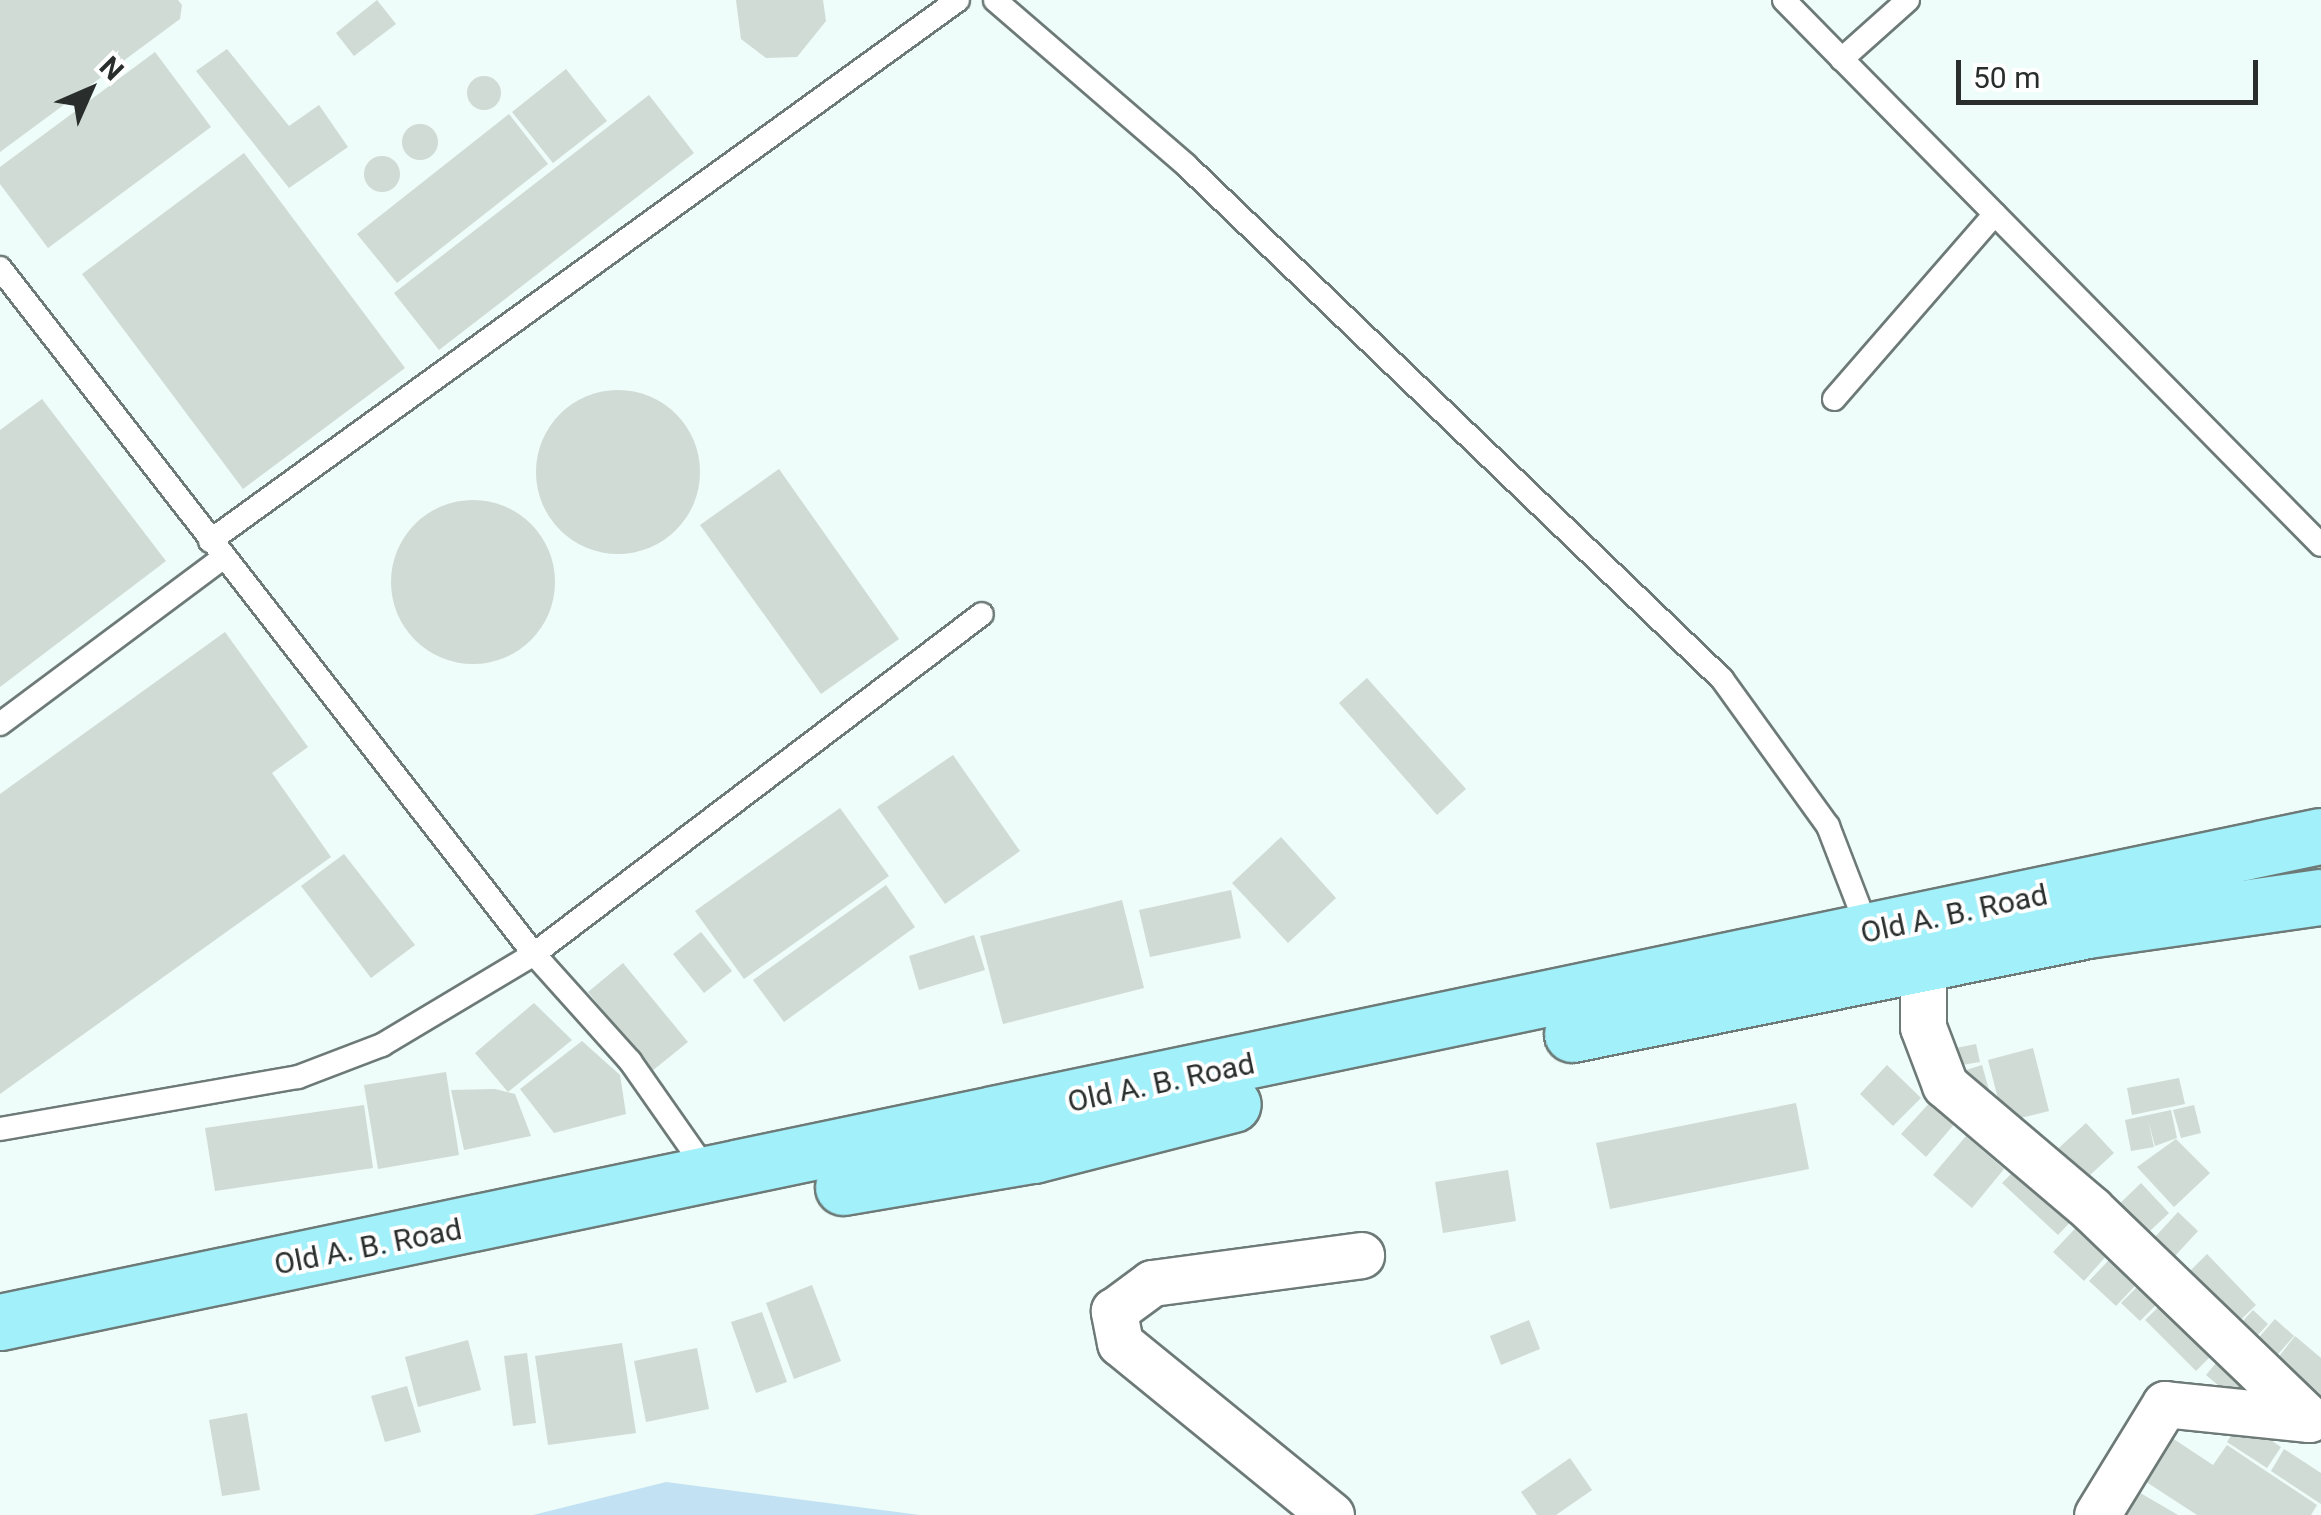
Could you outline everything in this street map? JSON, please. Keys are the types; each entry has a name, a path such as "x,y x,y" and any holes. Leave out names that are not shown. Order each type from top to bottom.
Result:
{"main road":[{"name":"Old A. B. Road","path":"0,1322 712,1178 2321,836"},
{"name":"Old A. B. Road","path":"0,1354 592,1230 1033,1155 1327,1081 1922,967 2088,930 2321,897"}],"street":[{"path":"1922,967 1923,1027 1945,1085 2091,1209 2315,1423"},
{"path":"1331,1515 1120,1343 1114,1311 1152,1283 1362,1256"},
{"path":"2097,1515 2164,1404 2315,1423"}],"lane":[{"path":"0,724 216,550 958,0"},
{"path":"995,0 1186,166 1722,679 1828,826 1869,932"},
{"path":"1784,0 2321,546"},
{"path":"1842,60 1908,0"},
{"path":"1834,399 1995,214"},
{"path":"0,268 534,954 630,1060 712,1178"},
{"path":"0,1129 298,1077 382,1045 534,954 982,614"}],"water":[{"path":"666,1482 920,1515 533,1515"}],"building":[{"path":"0,0 178,0 182,5 180,19 0,152"},
{"path":"377,0 396,24 354,56 336,33"},
{"path":"736,0 823,0 826,21 797,57 766,58 741,39"},
{"path":"227,49 289,126 319,105 348,147 289,188 196,71"},
{"path":"155,52 211,127 48,248 0,184 0,167"},
{"path":"566,69 607,121 553,163 512,112"},
{"path":"484,76 496,81 501,93 496,105 484,110 472,105 467,93 472,81"},
{"path":"649,95 694,153 439,350 394,293"},
{"path":"509,114 548,164 397,283 357,234"},
{"path":"420,124 433,129 438,142 433,155 420,160 407,155 402,142 407,129"},
{"path":"244,153 405,368 243,489 82,274"},
{"path":"382,156 394,162 400,174 394,186 382,192 370,186 364,174 370,162"},
{"path":"618,390 649,396 676,414 694,441 700,472 694,503 676,530 649,548 618,554 587,548 560,530 542,503 536,472 542,441 560,414 587,396"},
{"path":"42,399 166,561 0,687 0,430"},
{"path":"779,469 899,639 821,694 700,525"},
{"path":"473,500 504,506 531,524 549,551 555,582 549,613 531,640 504,658 473,664 442,658 415,640 397,613 391,582 397,551 415,524 442,506"},
{"path":"225,632 308,747 272,773 331,857 0,1094 0,794"},
{"path":"1367,678 1466,789 1437,815 1339,703"},
{"path":"953,755 1020,851 945,904 877,807"},
{"path":"840,808 889,876 744,979 695,911"},
{"path":"1281,837 1336,898 1288,943 1232,883"},
{"path":"344,854 415,945 371,978 301,886"},
{"path":"886,885 915,927 784,1022 753,980"},
{"path":"1231,890 1241,938 1150,957 1139,910"},
{"path":"1122,900 1144,988 1003,1024 980,936"},
{"path":"701,932 732,971 704,993 673,954"},
{"path":"974,935 985,970 919,990 909,956"},
{"path":"623,963 688,1042 652,1071 588,992"},
{"path":"534,1003 572,1040 508,1092 475,1053"},
{"path":"582,1041 620,1075 626,1114 554,1133 520,1089"},
{"path":"1976,1044 1980,1062 1956,1066 1951,1049"},
{"path":"2033,1048 2049,1111 2004,1122 1988,1060"},
{"path":"1887,1065 1921,1098 1893,1126 1860,1094"},
{"path":"1982,1065 1993,1104 1977,1108 1966,1070"},
{"path":"446,1072 459,1155 378,1169 364,1085"},
{"path":"2179,1078 2185,1104 2132,1115 2127,1088"},
{"path":"495,1089 515,1094 531,1136 464,1150 451,1090"},
{"path":"1933,1099 1957,1121 1926,1157 1901,1134"},
{"path":"1796,1103 1809,1169 1610,1209 1596,1143"},
{"path":"364,1105 373,1168 215,1191 205,1128"},
{"path":"2194,1105 2201,1133 2181,1138 2173,1110"},
{"path":"2171,1110 2177,1138 2155,1146 2148,1120 2154,1147 2131,1151 2125,1120"},
{"path":"2086,1123 2114,1153 2077,1187 2049,1157"},
{"path":"1966,1136 2004,1169 1972,1208 1933,1175"},
{"path":"2176,1139 2210,1173 2174,1207 2137,1167"},
{"path":"2023,1162 2078,1214 2058,1235 2002,1183"},
{"path":"1508,1170 1516,1221 1443,1233 1435,1182"},
{"path":"2141,1183 2169,1213 2135,1245 2107,1216"},
{"path":"2178,1212 2198,1231 2163,1269 2143,1250"},
{"path":"2086,1217 2116,1245 2084,1281 2053,1252"},
{"path":"2123,1245 2150,1270 2116,1306 2089,1281"},
{"path":"2207,1254 2256,1305 2227,1333 2178,1283"},
{"path":"2152,1272 2171,1290 2140,1321 2121,1303"},
{"path":"812,1285 841,1361 794,1379 766,1303"},
{"path":"2171,1295 2221,1346 2196,1371 2145,1320"},
{"path":"2253,1310 2268,1324 2246,1348 2231,1334"},
{"path":"762,1312 787,1382 756,1393 731,1322"},
{"path":"2275,1319 2294,1336 2266,1368 2247,1351"},
{"path":"1529,1320 1540,1349 1501,1365 1490,1336"},
{"path":"2295,1336 2321,1358 2321,1408 2270,1368"},
{"path":"468,1340 481,1390 418,1407 405,1357"},
{"path":"622,1343 636,1433 548,1445 535,1356"},
{"path":"697,1348 709,1409 646,1422 634,1361"},
{"path":"2225,1352 2259,1380 2239,1403 2206,1375"},
{"path":"527,1353 536,1423 513,1426 504,1356"},
{"path":"407,1386 421,1432 385,1442 371,1396"},
{"path":"247,1413 260,1490 222,1496 209,1420"},
{"path":"2241,1420 2281,1447 2267,1468 2227,1442"},
{"path":"2160,1430 2213,1465 2227,1445 2317,1505 2311,1515 2197,1515 2131,1472"},
{"path":"2284,1449 2321,1473 2321,1504 2271,1471"},
{"path":"1570,1458 1592,1490 1556,1515 1537,1515 1521,1492"},
{"path":"2125,1484 2178,1515 2107,1515"}]}
